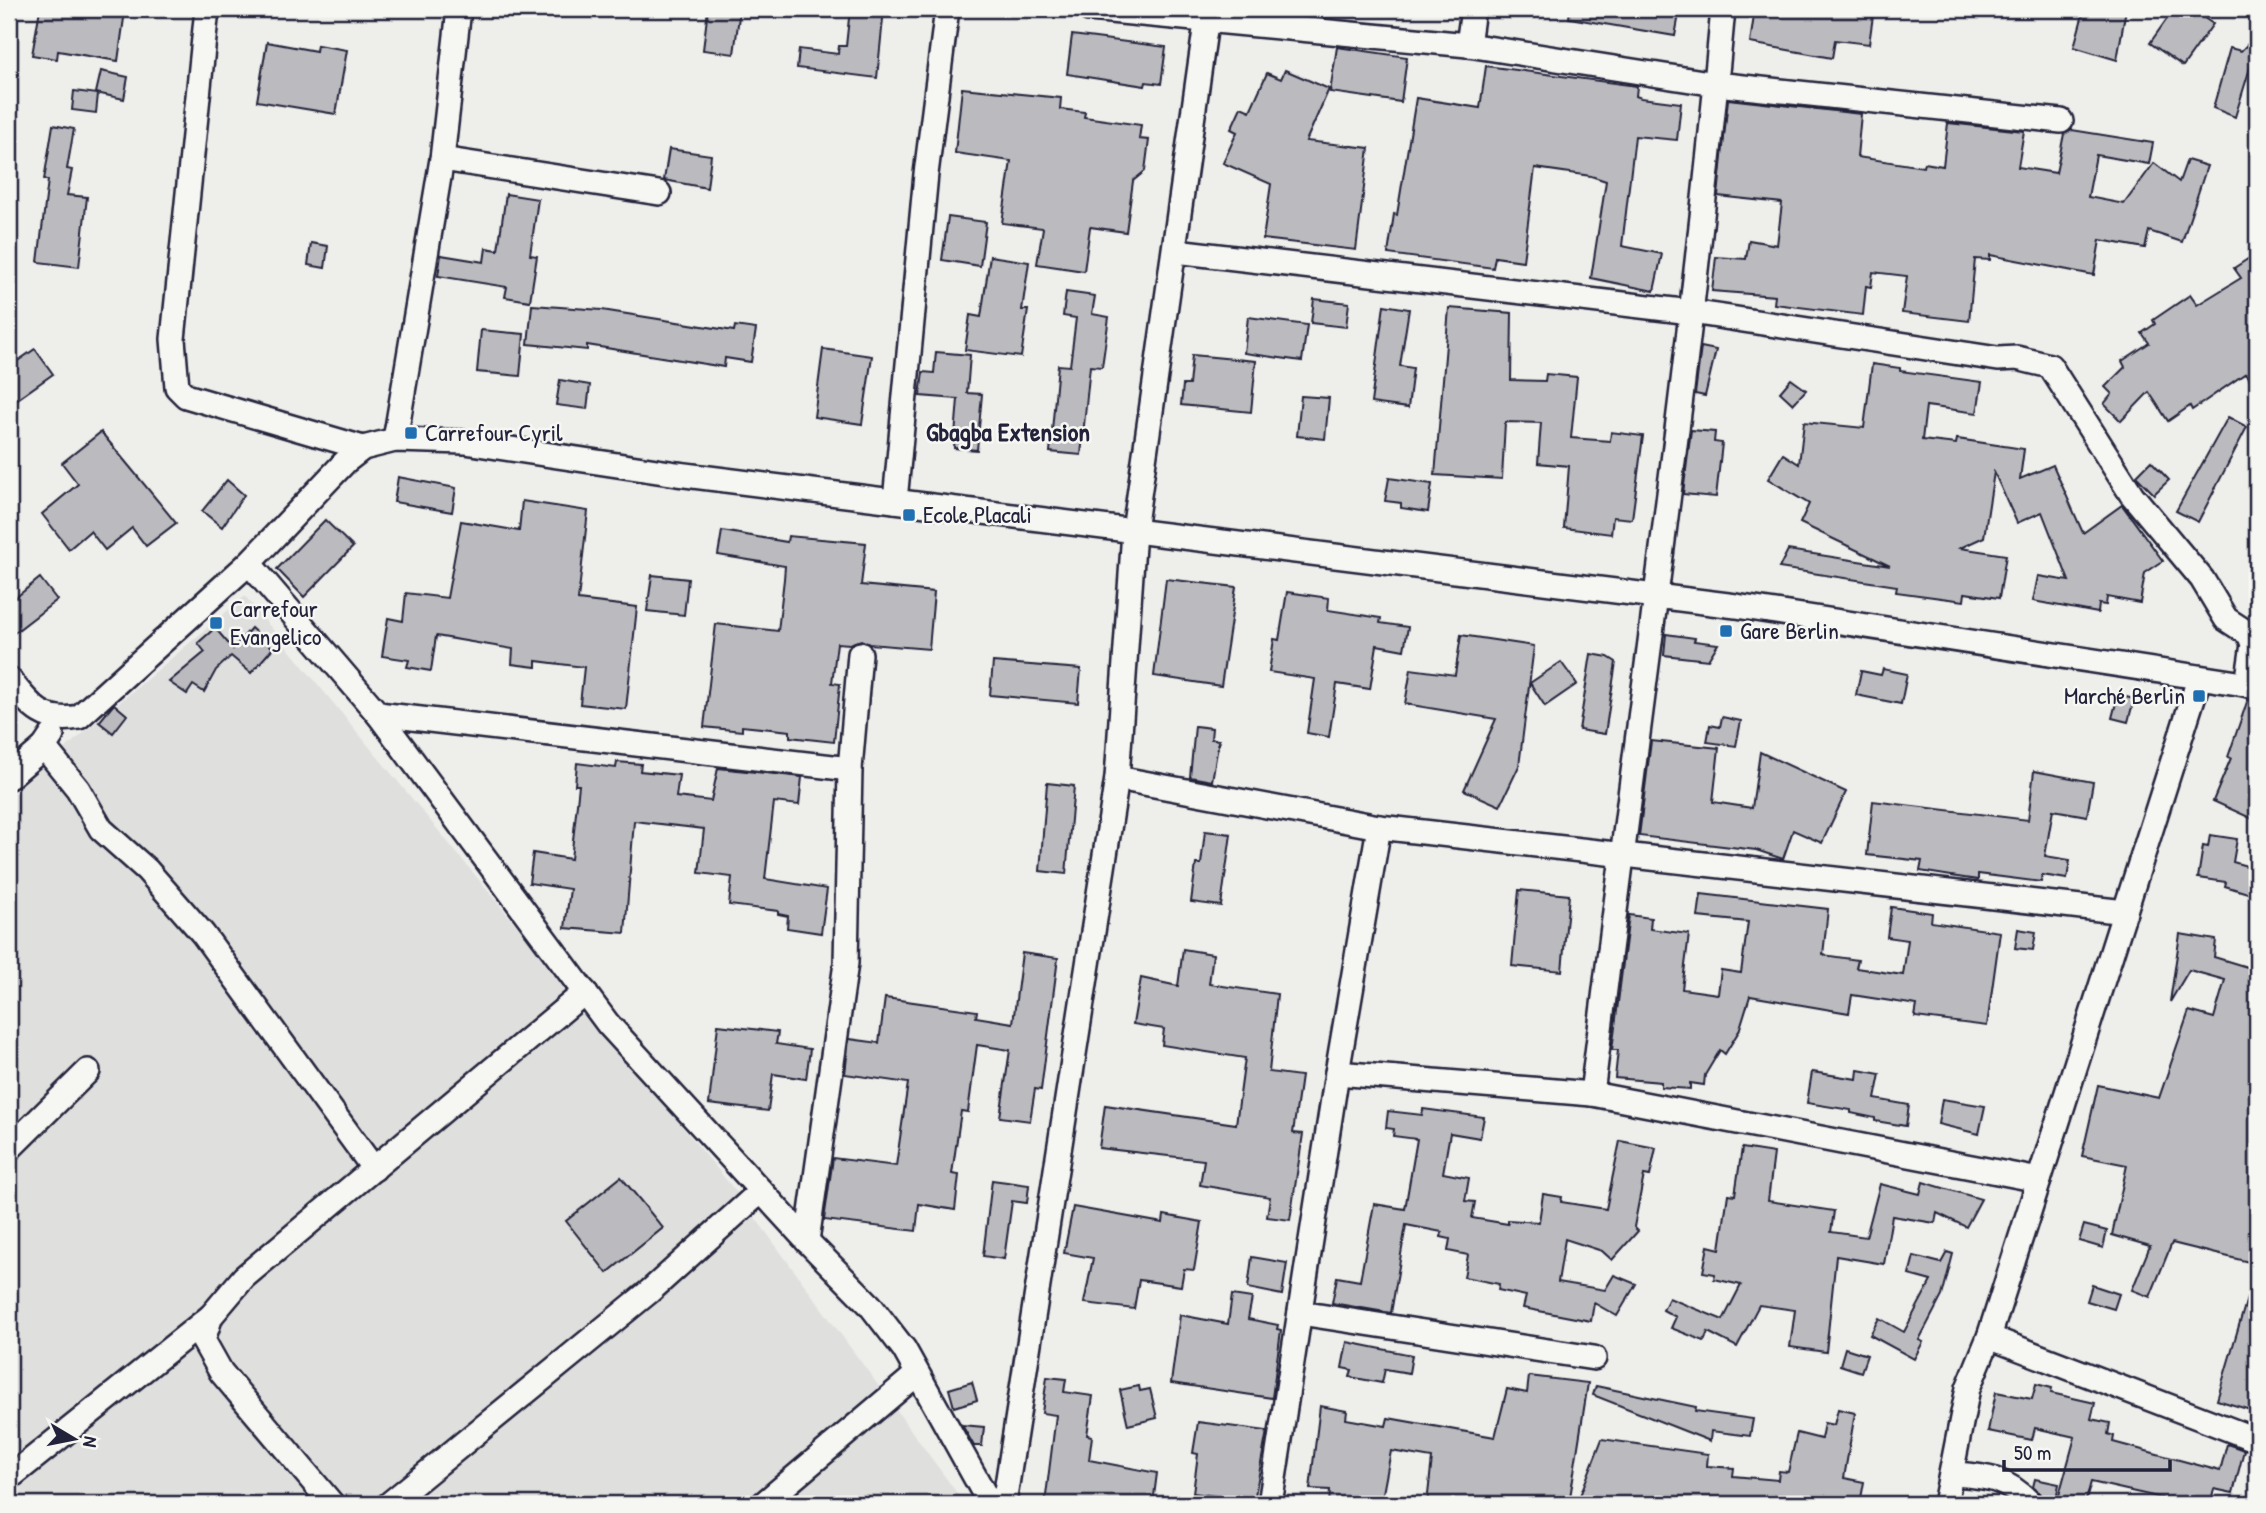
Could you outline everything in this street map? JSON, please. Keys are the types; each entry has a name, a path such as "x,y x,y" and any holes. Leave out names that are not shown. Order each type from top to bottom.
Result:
{"street":[{"path":"207,9 173,339 177,387 186,396 363,448"},
{"path":"395,440 442,159 459,9"},
{"path":"895,501 926,174 947,9"},
{"path":"1089,9 1207,14 1468,45 1716,84 2061,121"},
{"path":"1468,45 1473,9"},
{"path":"1592,1094 1621,857 1658,596 1723,9"},
{"path":"1004,1504 1117,778 1134,531 1176,251 1207,14"},
{"path":"442,159 659,193"},
{"path":"9,678 38,712 61,720 79,717 249,563 325,482 363,448 395,440 465,442 895,501 1658,596 2252,685 2253,644 2249,634 2226,620 2202,579 2132,495 2050,366 2017,358 1998,359 1691,312 1176,251"},
{"path":"249,563 378,715 608,1024 807,1241 870,1305 904,1349 990,1504"},
{"path":"807,1241 846,963 850,769 860,654"},
{"path":"1945,1504 1968,1388 1989,1337 2199,679"},
{"path":"378,715 850,769"},
{"path":"9,777 44,747 61,720"},
{"path":"44,747 78,789 102,829 147,870 203,934 374,1169"},
{"path":"1117,778 1379,827 1621,857 2124,912"},
{"path":"1270,1504 1337,1073 1379,827"},
{"path":"9,1478 211,1316 244,1278 585,992"},
{"path":"9,1149 88,1071"},
{"path":"1337,1073 1592,1094 2039,1180"},
{"path":"389,1504 650,1291 761,1191"},
{"path":"1300,1312 1594,1358"},
{"path":"211,1316 203,1340 221,1372 332,1504"},
{"path":"1989,1337 2257,1440"},
{"path":"763,1504 917,1374"},
{"path":"1953,1474 1986,1476 2015,1487 2031,1504"}],"shaded area":[{"path":"245,596 738,1194 965,1504 9,1504 9,796"}],"building":[{"path":"40,9 125,11 118,61 58,51 57,59 32,55"},
{"path":"708,9 740,9 734,54 703,50"},
{"path":"850,9 884,9 877,78 797,68 799,49 838,54 839,46 846,46"},
{"path":"1570,9 1680,9 1675,36 1569,18"},
{"path":"1755,9 1874,9 1869,44 1835,40 1832,58 1750,43"},
{"path":"2088,9 2126,9 2117,60 2074,47 2083,14"},
{"path":"2174,9 2191,9 2213,24 2183,66 2150,43"},
{"path":"1072,35 1166,47 1161,84 1146,82 1145,86 1067,74"},
{"path":"2257,35 2257,45 2235,117 2213,108 2230,48 2241,51"},
{"path":"267,42 316,51 317,45 347,50 336,114 257,101"},
{"path":"1337,47 1407,57 1401,102 1330,92"},
{"path":"1486,66 1637,86 1636,96 1641,98 1681,103 1677,140 1635,136 1622,246 1662,254 1654,291 1591,278 1606,181 1591,176 1535,168 1523,261 1495,257 1493,268 1388,254 1416,98 1480,108"},
{"path":"1285,70 1329,89 1306,141 1369,148 1356,250 1263,239 1271,184 1223,163 1237,132 1231,129 1241,107 1250,111 1267,73 1281,79"},
{"path":"101,71 128,77 124,99 96,93"},
{"path":"962,88 1061,98 1060,109 1085,112 1084,117 1141,125 1139,139 1149,140 1145,171 1133,181 1126,232 1090,227 1084,271 1037,264 1043,228 1002,223 1011,161 955,153"},
{"path":"74,91 98,94 96,113 72,110"},
{"path":"1728,99 1861,114 1857,157 1923,167 1924,163 1943,166 1948,123 2024,131 2018,167 2056,173 2064,134 2072,130 2153,143 2149,164 2096,155 2088,197 2124,204 2154,163 2179,182 2187,160 2207,166 2182,242 2149,231 2145,248 2100,240 2094,275 1990,255 1990,260 1975,259 1969,321 1902,313 1907,276 1873,272 1871,287 1866,286 1863,315 1774,304 1775,296 1712,291 1716,257 1746,259 1749,240 1777,245 1782,203 1718,196"},
{"path":"53,125 74,129 67,169 72,170 67,195 87,197 79,267 38,262 48,180 44,180"},
{"path":"669,149 711,155 707,188 664,180"},
{"path":"506,194 538,199 530,255 537,256 530,301 505,297 507,287 438,276 441,255 484,262 486,248 498,250"},
{"path":"948,217 986,222 980,266 942,260"},
{"path":"311,243 328,246 325,268 308,265"},
{"path":"2257,253 2257,390 2246,373 2192,410 2190,406 2168,421 2149,392 2121,421 2104,404 2112,394 2105,387 2125,367 2122,361 2149,343 2142,333 2155,324 2153,320 2190,295 2197,305 2241,278 2234,268"},
{"path":"990,256 1029,262 1022,310 1028,310 1021,357 965,350 970,315 981,317"},
{"path":"1066,292 1095,296 1092,314 1109,317 1102,367 1090,366 1081,455 1050,452 1058,365 1070,366 1076,318 1063,316"},
{"path":"1314,299 1349,303 1346,327 1311,323"},
{"path":"532,305 602,310 734,331 735,326 756,329 751,362 725,358 724,367 587,345 587,350 528,344"},
{"path":"1384,305 1409,309 1400,366 1413,368 1408,408 1371,403"},
{"path":"1449,308 1512,313 1511,380 1545,381 1546,374 1577,377 1571,438 1610,441 1611,432 1643,436 1632,519 1613,517 1611,534 1564,528 1569,466 1538,463 1541,423 1505,422 1502,479 1435,475"},
{"path":"1248,317 1307,325 1302,361 1244,353"},
{"path":"481,330 524,334 520,376 477,372"},
{"path":"1701,347 1716,350 1705,396 1695,394"},
{"path":"35,349 53,374 9,405 9,367"},
{"path":"823,349 872,356 862,424 814,417"},
{"path":"936,352 970,355 967,393 982,394 977,450 954,448 958,399 920,396 923,372 934,373"},
{"path":"1192,355 1256,361 1251,412 1181,405 1183,385 1189,385"},
{"path":"1872,364 1900,368 1900,371 1982,382 1977,413 1926,406 1922,440 1956,444 1957,439 2024,449 2020,479 2053,465 2083,533 2122,505 2163,561 2145,573 2140,603 2107,597 2106,605 2099,604 2098,613 2033,601 2038,576 2069,581 2042,512 2017,523 1994,472 1984,537 1960,548 2006,555 1999,598 1965,593 1964,601 1896,592 1897,586 1779,568 1788,550 1890,566 1800,523 1809,504 1768,479 1783,454 1799,464 1804,422 1864,428"},
{"path":"1791,379 1806,390 1793,404 1780,392"},
{"path":"560,380 590,385 587,409 556,405"},
{"path":"1301,396 1329,398 1325,439 1297,436"},
{"path":"2228,417 2247,427 2198,522 2176,511"},
{"path":"1691,430 1715,432 1714,442 1722,443 1716,497 1683,494"},
{"path":"101,432 176,523 146,546 132,528 105,550 90,531 69,549 42,514 78,484 62,463"},
{"path":"2151,461 2169,480 2154,494 2136,476"},
{"path":"398,477 456,488 452,512 394,502"},
{"path":"1389,478 1432,484 1428,512 1401,508 1401,503 1385,501"},
{"path":"227,480 244,495 222,527 202,511"},
{"path":"522,501 588,511 578,600 637,607 626,709 580,704 584,667 536,661 536,667 512,664 513,649 436,636 431,671 407,667 409,660 382,656 388,618 403,621 406,593 447,598 461,521 519,531"},
{"path":"325,520 353,547 304,597 277,569"},
{"path":"722,531 787,542 788,536 866,543 861,585 934,592 929,649 869,644 861,640 850,644 837,643 832,683 840,684 834,742 790,737 790,731 742,726 742,731 704,727 716,624 778,631 784,579 785,566 718,555"},
{"path":"652,575 688,579 684,615 647,611"},
{"path":"40,578 57,600 9,637 9,603"},
{"path":"1166,579 1236,587 1221,686 1154,676"},
{"path":"1287,592 1329,598 1328,610 1381,618 1380,623 1408,627 1404,650 1377,645 1370,689 1337,684 1329,737 1307,733 1315,679 1269,672 1274,639 1279,640"},
{"path":"215,628 233,649 251,628 273,648 251,673 231,656 216,670 204,692 193,685 187,694 169,682 205,652 198,643"},
{"path":"1666,634 1718,644 1708,660 1664,655"},
{"path":"1461,635 1534,646 1519,766 1500,806 1464,790 1496,719 1405,704 1411,669 1455,675"},
{"path":"1591,654 1608,657 1616,662 1605,734 1579,730"},
{"path":"993,662 1081,669 1078,703 990,695"},
{"path":"1561,662 1577,684 1545,706 1530,683"},
{"path":"1883,669 1907,674 1901,704 1856,695 1861,671 1881,675"},
{"path":"2118,695 2134,699 2128,722 2112,718"},
{"path":"2248,699 2257,700 2257,821 2213,801 2231,758 2228,757"},
{"path":"114,704 127,715 113,733 99,722"},
{"path":"1722,717 1741,721 1736,746 1707,742 1710,725 1720,727"},
{"path":"1195,726 1212,728 1211,739 1219,740 1212,781 1190,777"},
{"path":"1651,741 1719,748 1713,802 1752,808 1760,752 1846,792 1822,843 1793,830 1783,859 1756,850 1639,836"},
{"path":"617,762 641,764 640,771 679,775 676,797 711,801 718,768 802,777 799,805 774,802 765,879 827,889 821,933 787,928 788,916 778,914 778,911 729,905 732,877 699,873 704,829 634,821 625,933 565,928 570,889 529,883 533,853 571,859 579,785 575,785 577,763 616,768"},
{"path":"2034,771 2093,782 2087,816 2053,810 2045,856 2070,860 2067,879 2042,875 2041,882 1978,874 1978,880 1920,871 1922,861 1867,855 1873,801 2028,820"},
{"path":"1047,783 1074,786 1066,874 1040,871"},
{"path":"1205,831 1231,834 1221,906 1191,902 1196,864 1201,864"},
{"path":"2210,835 2237,839 2233,862 2257,869 2257,896 2225,886 2226,882 2198,878 2203,846 2208,847"},
{"path":"1519,890 1569,895 1562,971 1512,966"},
{"path":"1701,894 1828,909 1823,955 1858,960 1856,968 1903,975 1908,940 1887,937 1891,907 1932,913 1931,922 2000,932 1987,1026 1915,1017 1917,1005 1852,995 1849,1013 1750,996 1739,1031 1725,1054 1720,1050 1705,1075 1704,1085 1690,1083 1690,1089 1661,1087 1661,1082 1615,1078 1618,1050 1612,1050 1629,915 1651,918 1650,929 1689,934 1682,989 1718,994 1721,970 1741,973 1748,922 1698,917"},
{"path":"2018,929 2036,932 2033,950 2015,948"},
{"path":"2180,934 2216,940 2214,957 2257,970 2257,1264 2172,1243 2150,1297 2132,1290 2150,1246 2112,1235 2127,1165 2082,1156 2098,1085 2159,1098 2189,1011 2214,1018 2225,980 2189,970 2170,1002"},
{"path":"1183,949 1213,954 1209,984 1277,994 1269,1072 1301,1076 1293,1133 1303,1134 1290,1220 1267,1217 1270,1197 1200,1185 1204,1160 1099,1148 1105,1105 1236,1124 1245,1058 1162,1045 1164,1029 1133,1024 1141,978 1178,986"},
{"path":"1022,953 1058,958 1041,1090 1035,1089 1030,1121 1000,1117 1010,1050 977,1045 968,1112 961,1111 952,1174 959,1175 955,1210 919,1204 916,1231 824,1220 833,1158 896,1166 908,1083 845,1074 849,1039 879,1043 885,998 977,1011 976,1017 1013,1023"},
{"path":"718,1025 778,1032 776,1044 810,1049 806,1079 773,1074 768,1111 709,1104"},
{"path":"1858,1070 1880,1074 1875,1099 1909,1105 1906,1126 1875,1121 1875,1118 1851,1113 1851,1110 1807,1103 1812,1072 1857,1079"},
{"path":"1942,1099 1985,1106 1979,1134 1938,1124"},
{"path":"1423,1109 1484,1117 1480,1138 1450,1133 1443,1173 1469,1178 1465,1201 1475,1202 1472,1218 1508,1224 1508,1220 1539,1222 1543,1194 1562,1197 1561,1202 1606,1209 1620,1141 1656,1148 1650,1176 1644,1175 1634,1227 1638,1231 1612,1260 1602,1251 1565,1239 1558,1282 1605,1290 1614,1275 1636,1284 1617,1316 1594,1303 1591,1321 1523,1308 1526,1296 1498,1290 1499,1284 1464,1277 1468,1255 1448,1251 1450,1239 1441,1237 1442,1232 1406,1225 1391,1313 1332,1303 1337,1277 1360,1281 1374,1204 1405,1209 1417,1139 1393,1136 1394,1129 1386,1128 1388,1111 1422,1115"},
{"path":"1742,1148 1774,1153 1768,1201 1834,1211 1831,1232 1866,1237 1880,1184 1920,1194 1923,1182 1981,1199 1966,1227 1937,1213 1935,1223 1892,1216 1884,1264 1836,1256 1826,1352 1790,1347 1795,1310 1759,1305 1737,1347 1708,1332 1704,1341 1671,1328 1676,1317 1663,1310 1669,1298 1723,1320 1741,1285 1714,1279 1715,1274 1703,1272 1708,1246 1720,1249 1728,1194 1735,1195"},
{"path":"621,1177 663,1228 607,1273 566,1221"},
{"path":"992,1180 1029,1185 1027,1203 1012,1201 1004,1259 983,1256"},
{"path":"1073,1207 1163,1223 1164,1215 1202,1222 1194,1270 1184,1269 1181,1286 1139,1280 1134,1309 1084,1303 1093,1258 1064,1253"},
{"path":"2084,1225 2107,1231 2103,1248 2079,1241"},
{"path":"1947,1252 1953,1254 1942,1296 1919,1340 1923,1342 1914,1359 1870,1335 1879,1318 1904,1332 1931,1281 1909,1275 1914,1256 1941,1263"},
{"path":"1252,1257 1287,1263 1282,1295 1248,1288"},
{"path":"2092,1285 2119,1294 2114,1309 2087,1301"},
{"path":"2250,1288 2257,1289 2257,1412 2217,1400"},
{"path":"1232,1295 1252,1298 1248,1319 1278,1325 1277,1329 1281,1330 1272,1398 1171,1383 1180,1315 1228,1324"},
{"path":"1347,1342 1412,1355 1409,1373 1385,1369 1382,1383 1350,1377 1352,1370 1342,1368"},
{"path":"1845,1348 1867,1355 1861,1372 1840,1365"},
{"path":"1529,1376 1588,1383 1569,1504 1427,1504 1432,1458 1391,1451 1381,1504 1329,1504 1330,1490 1310,1489 1320,1406 1347,1411 1346,1419 1386,1426 1388,1418 1495,1437 1507,1389 1527,1393"},
{"path":"1047,1377 1066,1379 1064,1392 1093,1396 1087,1435 1092,1436 1089,1460 1157,1473 1153,1504 1045,1504 1056,1415 1042,1413"},
{"path":"972,1382 977,1400 954,1407 949,1389"},
{"path":"2036,1384 2052,1388 2051,1393 2095,1403 2091,1419 2110,1423 2108,1434 2114,1436 2113,1442 2220,1471 2227,1444 2244,1450 2233,1493 2214,1489 2210,1504 2187,1500 2186,1504 2160,1504 2162,1498 2091,1482 2085,1504 2058,1499 2075,1437 2035,1428 2032,1440 1988,1431 1996,1392 2032,1399"},
{"path":"1139,1386 1140,1391 1150,1389 1157,1418 1128,1425 1120,1390"},
{"path":"1596,1386 1696,1407 1695,1411 1753,1419 1750,1436 1711,1431 1710,1441 1593,1395"},
{"path":"1838,1409 1855,1413 1844,1478 1864,1482 1860,1504 1816,1504 1775,1496 1774,1504 1599,1504 1578,1501 1602,1439 1708,1454 1707,1466 1734,1468 1733,1476 1778,1480 1779,1471 1788,1472 1797,1433 1821,1439 1824,1423 1834,1425"},
{"path":"1198,1422 1267,1431 1254,1501 1193,1493 1198,1454 1193,1453"},
{"path":"962,1425 984,1427 982,1446 974,1446"},
{"path":"2035,1479 2059,1484 2055,1504 2045,1504 2041,1494 2033,1487"}],"place":[{"name":"Carrefour Cyril","path":"411,433"},
{"name":"Ecole Placali","path":"909,515"},
{"name":"Carrefour Evangelico","path":"216,623"},
{"name":"Gare Berlin","path":"1726,631"},
{"name":"Marché Berlin","path":"2199,696"}],"district":[{"name":"Gbagba Extension","path":"1008,432"}]}
